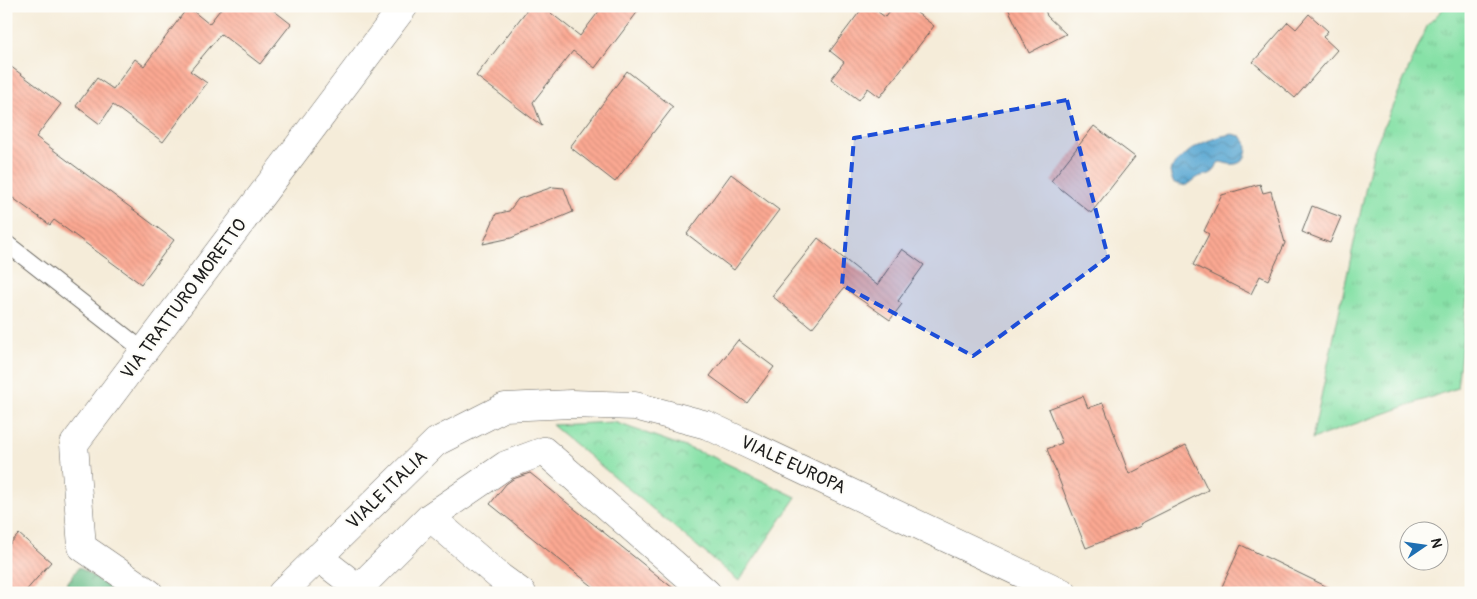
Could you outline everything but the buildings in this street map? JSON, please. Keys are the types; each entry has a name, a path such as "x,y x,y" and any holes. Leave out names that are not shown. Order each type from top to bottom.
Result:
{"street":[{"name":"VIA TRATTURO MORETTO","path":"148,593 82,547 74,444 404,6"},
{"name":"VIALE EUROPA","path":"505,407 570,404 635,406 707,424 1063,593"},
{"name":"VIALE ITALIA","path":"282,593 436,442 505,407"},
{"path":"318,557 356,590 430,518 506,465 544,451 707,593"},
{"path":"430,518 503,588"}],"lane":[{"path":"6,243 144,351"}],"highlighted area":[{"path":"1067,100 1108,257 973,356 842,285 854,138"}],"green space":[{"path":"1446,6 1471,6 1471,262 1457,388 1312,439 1374,149 1428,24"},
{"path":"614,422 711,456 796,497 739,581 552,425"},
{"path":"79,567 117,593 60,593"}],"water":[{"path":"1232,134 1241,136 1246,142 1247,150 1242,161 1235,164 1219,162 1213,172 1201,176 1186,185 1173,182 1170,172 1171,168 1184,155 1198,145 1214,138"}]}
